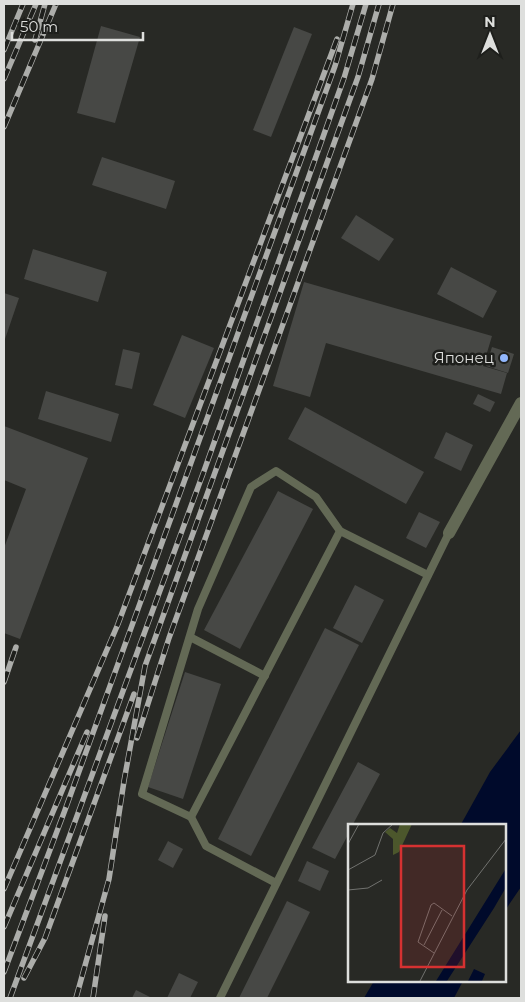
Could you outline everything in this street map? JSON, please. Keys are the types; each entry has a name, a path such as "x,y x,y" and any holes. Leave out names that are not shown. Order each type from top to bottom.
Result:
{"street":[{"path":"449,534 521,403"}],"lane":[{"path":"276,883 206,846 191,818 142,794 198,608 251,488 276,472 316,496 340,531 428,575"},
{"path":"191,818 340,531"},
{"path":"220,998 449,534"},
{"path":"190,637 265,676"}],"water":[{"path":"521,730 521,887 505,911 505,824 461,824 490,772"},
{"path":"373,982 462,982 454,998 364,998"}],"building":[{"path":"101,26 140,37 115,123 77,113"},
{"path":"294,27 312,34 271,137 253,130"},
{"path":"102,157 175,181 166,209 92,185"},
{"path":"356,215 394,239 379,261 341,238"},
{"path":"33,249 107,272 98,302 24,279"},
{"path":"451,267 497,291 483,318 437,294"},
{"path":"304,282 492,336 483,366 507,373 501,394 326,343 310,397 273,386"},
{"path":"4,293 19,298 4,342"},
{"path":"182,335 214,348 185,418 153,405"},
{"path":"492,347 514,354 508,373 486,366"},
{"path":"123,349 140,353 132,389 115,385"},
{"path":"46,391 119,414 111,442 38,419"},
{"path":"478,394 495,402 490,412 473,404"},
{"path":"305,407 424,472 406,504 288,439"},
{"path":"4,426 88,458 20,639 4,633 4,548 26,489 4,480"},
{"path":"446,432 473,445 461,471 434,458"},
{"path":"278,491 313,509 240,649 204,630"},
{"path":"419,512 440,522 426,548 406,538"},
{"path":"355,585 384,600 362,643 333,628"},
{"path":"325,628 359,645 251,856 218,839"},
{"path":"185,672 221,684 183,799 148,787"},
{"path":"358,762 380,774 353,824 348,824 348,835 335,859 312,848"},
{"path":"168,841 183,849 173,868 158,860"},
{"path":"307,861 329,871 320,891 298,881"},
{"path":"287,901 310,912 267,998 239,998"},
{"path":"179,973 198,982 190,998 167,998"},
{"path":"136,990 150,997 132,998"}],"railway":[{"path":"4,50 23,4"},
{"path":"4,79 36,4"},
{"path":"35,40 45,4"},
{"path":"4,127 56,4"},
{"path":"4,972 65,810 335,66 353,4"},
{"path":"10,998 204,471 344,78 366,4"},
{"path":"76,998 109,879 124,781 145,666 358,77 379,4"},
{"path":"137,738 169,638 372,79 393,4"},
{"path":"4,889 118,624 337,39"},
{"path":"4,682 16,647"},
{"path":"24,978 45,938 134,694"},
{"path":"4,927 87,732"},
{"path":"93,998 105,916"}],"place":[{"name":"Японец","path":"504,358"}]}
